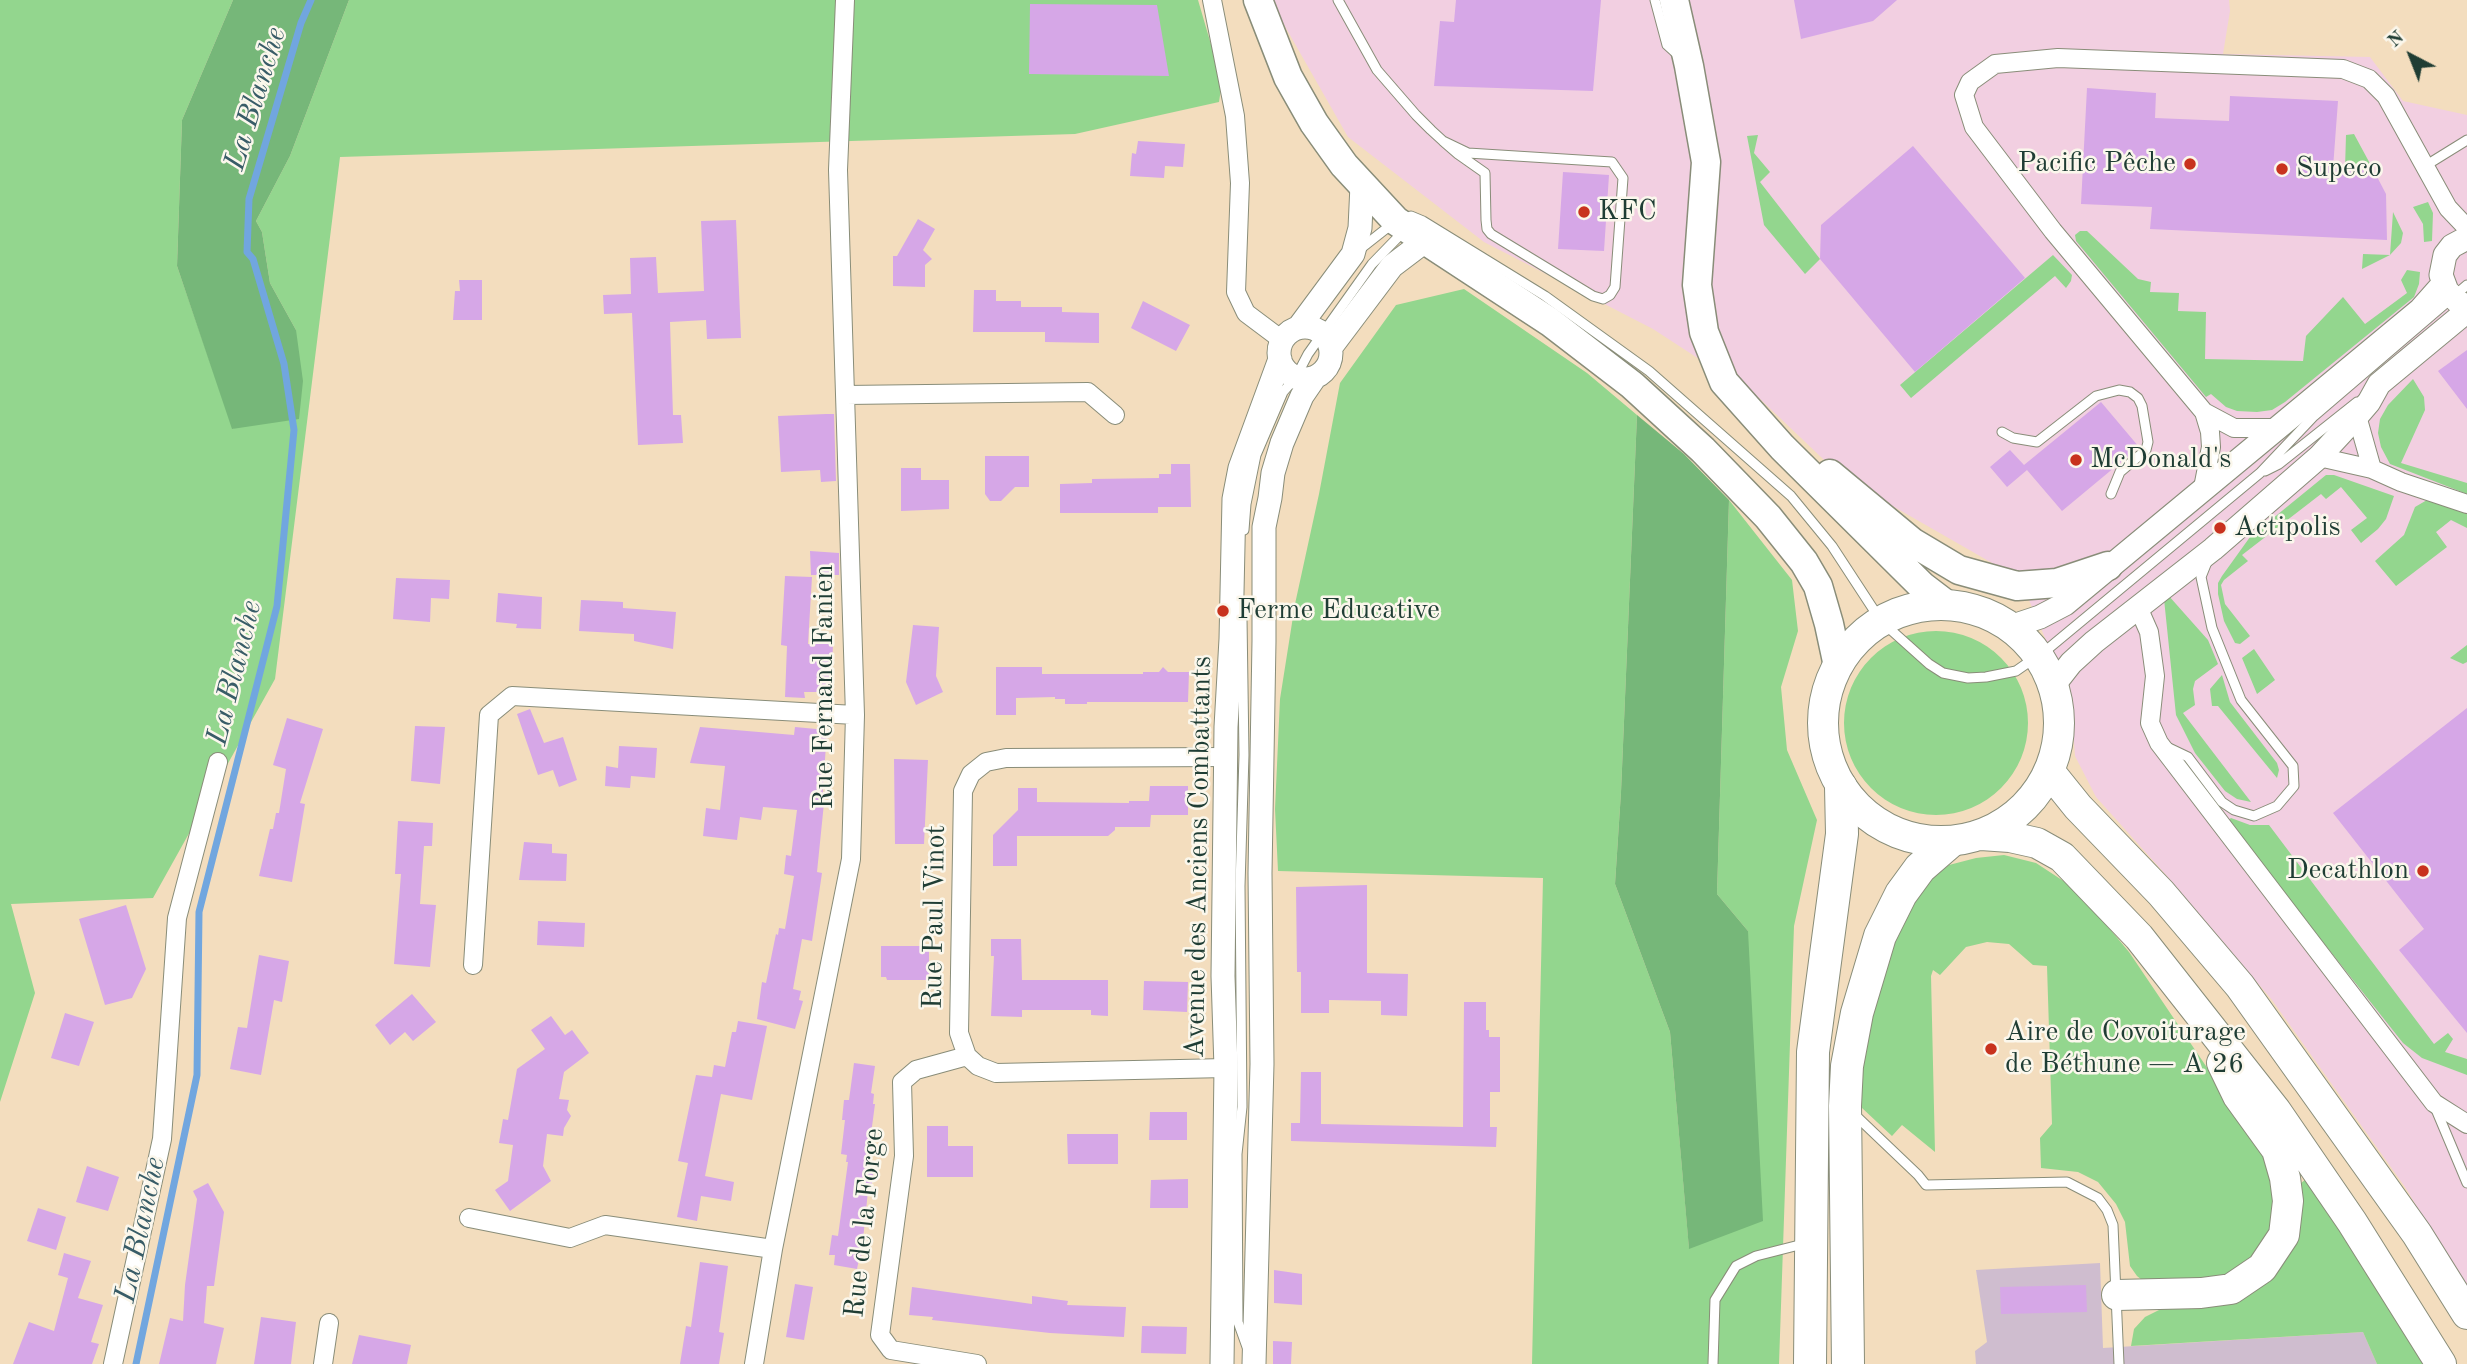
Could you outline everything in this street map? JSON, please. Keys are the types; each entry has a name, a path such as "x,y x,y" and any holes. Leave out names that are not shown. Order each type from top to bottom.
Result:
{"highway":[{"path":"1947,605 1977,611 2010,627 2023,638 2038,656 2053,686 2059,714 2058,743 2049,771 2033,798 2010,820 1981,835 1950,842 1918,840 1888,830 1862,812 1841,788 1828,758 1823,727 1826,695 1838,666 1855,642 1881,621 1899,612 1947,605"},
{"path":"2049,771 2078,807 2161,893 2240,986 2417,1234 2467,1314"},
{"path":"1810,1364 1813,1052 1842,834 1841,788"},
{"path":"1981,835 2010,837 2036,843 2062,857 2139,937 2276,1111 2359,1233 2441,1364"},
{"path":"1848,1364 1845,1105 1847,1066 1857,1013 1880,936 1901,894 1920,867 1950,842"},
{"path":"2117,1295 2201,1293 2231,1289 2262,1268 2284,1235 2288,1201 2277,1150 2238,1096 2188,997"}],"main road":[{"path":"1674,0 1706,162 1697,285 1703,332 1724,382 1782,447 1922,586 1947,605"},
{"path":"1262,1 1279,56 1299,96 1328,145 1363,186 1413,228 1550,322 1632,385 1703,450 1768,517 1804,562 1818,586 1838,666"},
{"path":"1782,447 1834,476 1912,541 1959,570 2017,586 2057,583 2108,566"}],"street":[{"name":"Rue Fernand Fanien","path":"754,1364 773,1249 851,859 855,715 838,170 845,0"},
{"path":"1212,0 1235,116 1240,183 1236,292 1246,313 1287,342"},
{"path":"2279,428 2234,428 2204,412 2053,231 1974,127 1965,95 1970,82 1995,64 2058,58 2343,69 2369,79 2386,96 2448,208 2467,228"},
{"name":"Avenue des Anciens Combattants","path":"1222,1364 1226,757 1234,499 1247,446 1287,342 1353,254 1360,229 1363,186"},
{"path":"2448,208 2452,229 2460,242 2445,255 2442,265 2459,297"},
{"path":"1327,340 1392,266 1413,228"},
{"path":"2053,686 2071,663 2213,549 2319,457 2369,402 2379,384 2459,297"},
{"path":"2010,627 2039,617 2064,604 2420,310 2459,297"},
{"path":"1312,327 1327,340 1331,355 1328,366 1305,377 1285,370 1287,342 1312,327"},
{"path":"1254,1364 1262,1064 1259,873 1264,527 1273,473 1282,443 1302,396 1305,377"},
{"path":"846,395 1088,392 1115,415"},
{"path":"2203,488 2211,447 2204,412"},
{"path":"2357,416 2372,469"},
{"path":"2319,457 2372,469 2401,482 2467,504"},
{"path":"2138,607 2149,632 2155,676 2150,723 2159,743 2434,1103 2467,1124"},
{"path":"473,965 489,715 512,696 855,715"},
{"name":"Rue Paul Vinot","path":"967,1056 959,1033 963,791 971,774 986,762 1006,758 1226,757"},
{"path":"113,1364 162,1139 177,919 218,762"},
{"path":"967,1056 978,1066 996,1073 1226,1068"},
{"name":"Rue de la Forge","path":"967,1056 916,1070 902,1082 904,1156 880,1335 891,1350 976,1364"},
{"path":"469,1218 570,1238 605,1225 773,1249"},
{"path":"323,1364 329,1323"}],"lane":[{"path":"1338,0 1377,70 1443,141 1485,173 1486,220 1491,234 1593,296 1603,299 1610,295 1615,287 1623,178 1612,162 1468,153 1443,141"},
{"path":"1655,0 1667,45 1689,66"},
{"path":"2425,166 2467,140"},
{"path":"1353,254 1413,228 1587,325 1649,371 1791,496 1832,546 1881,621 1929,664 1943,673 1968,678 2016,671 2038,656 2260,473 2314,416 2459,297"},
{"path":"2260,473 2279,464 2379,384"},
{"path":"2003,432 2013,438 2037,442 2096,397 2119,390 2130,392 2138,398 2142,406 2147,450 2120,472 2111,494"},
{"path":"2159,743 2188,757 2222,802 2234,810 2254,816 2277,806 2294,786 2293,766 2241,700 2213,628 2201,577 2213,549"},
{"path":"2434,1103 2467,1183"},
{"path":"1845,1105 1926,1185 2067,1182 2098,1198 2113,1225 2119,1364"},
{"path":"1713,1364 1714,1300 1736,1266 1756,1256 1812,1241"}],"shaded area":[{"path":"1270,0 2229,0 2230,11 2223,54 2370,57 2403,101 2467,115 2467,1290 2405,1187 2272,1000 2096,797 2075,756 2071,699 2020,579 1842,477 1759,398 1653,329 1484,242 1348,137"},
{"path":"2100,1263 2103,1348 2363,1332 2377,1364 1976,1364 1975,1351 1987,1342 1976,1270"}],"green space":[{"path":"0,0 233,0 182,120 177,266 233,429 296,330 270,283 262,232 256,221 290,156 349,0 1198,0 1222,82 1219,102 1075,134 340,157 275,679 153,898 11,904 35,993 0,1102"},
{"path":"233,0 349,0 290,156 256,221 262,232 270,283 296,330 303,381 299,419 232,429 177,266 182,120"},
{"path":"2354,134 2374,171 2345,169 2346,135"},
{"path":"1758,135 1754,153 1770,172 1760,182 1820,259 1805,274 1764,225 1747,136"},
{"path":"2428,202 2433,213 2432,241 2424,242 2423,224 2413,207"},
{"path":"2393,212 2403,233 2401,243 2390,255"},
{"path":"2080,231 2087,231 2138,279 2151,282 2150,292 2179,293 2178,311 2206,312 2205,359 2303,361 2306,336 2343,297 2365,324 2407,293 2401,280 2407,270 2420,272 2419,284 2414,297 2285,402 2272,410 2237,411 2226,407 2211,394 2206,397 2076,241 2075,235"},
{"path":"2363,254 2390,255 2362,269"},
{"path":"2053,255 2072,275 2066,288 2055,276 1911,398 1900,385"},
{"path":"1464,289 1587,373 1637,415 1615,884 1670,1032 1689,1248 1748,931 1717,894 1729,500 1792,580 1798,631 1781,687 1787,750 1817,820 1794,926 1779,1364 1532,1364 1543,878 1278,871 1275,809 1280,699 1295,604 1340,383 1396,305"},
{"path":"2413,379 2424,397 2425,410 2401,463 2467,483 2467,494 2390,464 2381,447 2378,433 2380,419 2388,405"},
{"path":"1637,415 1684,454 1729,500 1717,894 1748,931 1763,1221 1689,1249 1670,1032 1615,884"},
{"path":"2326,475 2334,475 2394,496 2386,519 2361,543 2351,530 2367,518 2341,487 2326,499 2321,494 2242,555 2248,561 2221,585 2225,604 2250,636 2240,644 2235,643 2224,621 2218,583 2250,537"},
{"path":"2427,500 2467,514 2467,528 2451,520 2436,532 2447,547 2396,586 2375,561 2404,535 2415,507"},
{"path":"2168,595 2208,640 2218,664 2195,681 2195,705 2183,713 2251,802 2237,799 2225,791 2195,753 2176,715 2164,599"},
{"path":"1936,631 1971,638 2001,658 2021,688 2028,723 2021,758 2001,788 1971,808 1936,815 1901,808 1871,788 1851,758 1844,723 1851,688 1871,658 1901,638"},
{"path":"2467,645 2467,662 2463,664 2450,658"},
{"path":"2254,649 2275,680 2257,694 2242,658"},
{"path":"2222,675 2230,702 2277,763 2277,778 2218,706 2212,706 2210,689"},
{"path":"2231,818 2250,825 2269,825 2434,1044 2448,1033 2453,1039 2445,1052 2467,1059 2467,1075 2422,1058 2403,1043 2227,821"},
{"path":"2004,855 2036,863 2065,882 2099,916 2129,952 2270,1161 2279,1189 2269,1243 2224,1280 2148,1285 2130,1266 2125,1222 2116,1204 2098,1182 2078,1172 2041,1168 2040,1138 2052,1124 2047,966 2033,965 2009,944 1987,942 1966,947 1940,975 1933,970 1935,1152 1902,1125 1892,1136 1862,1108 1856,1095 1857,1064 1903,915 1930,879 1949,865"},
{"path":"2307,1178 2423,1364 2377,1364 2363,1332 2131,1346 2134,1329 2145,1317 2161,1309 2196,1309 2229,1303 2294,1239 2301,1222 2300,1184"}],"building":[{"path":"1456,0 1601,0 1593,91 1434,86 1440,21 1454,22"},
{"path":"1794,0 1897,0 1873,21 1801,39"},
{"path":"1030,4 1157,5 1169,76 1029,74"},
{"path":"2087,88 2156,93 2155,118 2229,121 2230,96 2338,101 2333,168 2374,171 2386,194 2387,240 2150,229 2152,207 2081,204"},
{"path":"1138,141 1185,144 1183,167 1165,166 1164,178 1130,176 1132,153 1136,154"},
{"path":"1913,146 2025,278 1915,372 1820,259 1821,225"},
{"name":"KFC","path":"1563,172 1609,175 1604,251 1558,249"},
{"path":"918,219 935,229 923,250 932,259 925,265 925,287 893,286 893,256 897,256"},
{"path":"736,220 741,338 707,339 706,320 670,322 673,415 681,415 683,443 638,445 632,313 604,314 603,295 631,294 630,258 656,257 658,293 704,291 701,221"},
{"path":"459,280 482,280 482,320 453,320 455,291 460,291"},
{"path":"974,290 996,290 996,301 1021,301 1021,307 1062,307 1062,312 1099,313 1099,343 1045,342 1045,332 973,332"},
{"path":"1143,301 1190,325 1176,351 1131,328"},
{"path":"2467,350 2467,409 2438,371"},
{"name":"McDonald's","path":"2101,402 2139,447 2062,511 2027,470 2007,487 1990,467 2010,450 2024,465"},
{"path":"834,414 836,481 821,482 820,470 781,472 778,416"},
{"path":"985,456 1029,456 1029,487 1015,487 1001,501 990,501 985,494"},
{"path":"1171,464 1190,464 1191,507 1158,507 1158,513 1060,513 1060,484 1092,483 1092,479 1159,478 1159,474 1171,474"},
{"path":"901,468 921,468 921,480 949,480 949,509 901,511"},
{"path":"810,551 839,553 839,575 811,575"},
{"path":"785,576 812,577 808,644 833,644 831,692 804,692 805,698 785,697 787,646 781,645"},
{"path":"396,578 450,580 449,599 431,598 430,622 393,619"},
{"path":"498,593 542,597 541,629 516,628 517,624 496,622"},
{"path":"581,600 623,602 623,608 676,612 673,649 634,641 634,634 579,631"},
{"path":"913,625 939,627 936,676 943,692 916,705 906,682"},
{"path":"996,667 1042,667 1042,674 1143,674 1159,672 1163,667 1168,672 1189,672 1188,702 1065,704 1065,699 1055,697 1016,698 1016,715 996,715"},
{"name":"Decathlon","path":"2467,708 2467,1033 2399,950 2424,929 2333,813"},
{"path":"530,709 544,743 563,737 577,780 559,787 553,770 538,775 517,714"},
{"path":"287,718 323,729 300,803 305,804 292,882 259,876 270,829 273,829 276,813 279,813 286,769 273,765"},
{"path":"415,726 445,727 440,784 411,781"},
{"path":"700,727 794,735 795,727 827,730 824,803 817,872 822,873 812,941 802,939 793,989 801,991 799,1000 803,1001 795,1029 757,1019 762,982 766,983 776,934 778,935 779,928 785,929 794,876 784,874 786,855 791,856 797,810 763,807 761,820 740,817 737,840 703,836 706,808 720,810 725,766 690,763"},
{"path":"619,746 657,748 655,778 631,776 630,788 605,786 606,766 618,768"},
{"path":"894,759 928,760 924,844 895,844"},
{"path":"1150,786 1188,786 1188,815 1151,815 1150,827 1115,827 1108,836 1017,836 1017,866 993,866 993,835 1018,810 1018,788 1037,788 1037,802 1129,803 1149,801"},
{"path":"398,821 433,823 432,846 424,846 420,904 436,905 430,967 394,964 401,874 395,874"},
{"path":"524,842 552,844 552,853 567,854 566,881 519,880"},
{"path":"1367,885 1367,973 1408,974 1407,1016 1381,1015 1381,1001 1329,1000 1329,1013 1301,1013 1301,972 1297,972 1296,887"},
{"path":"126,905 146,969 132,998 105,1005 79,919"},
{"path":"538,921 585,923 584,947 537,945"},
{"path":"991,939 1021,939 1022,980 1108,980 1108,1016 1091,1015 1091,1010 1022,1010 1022,1017 991,1016 994,956 991,956"},
{"path":"881,946 929,946 929,980 887,980 886,977 881,977"},
{"path":"259,955 289,961 282,1002 274,1000 261,1075 230,1069 238,1027 247,1028"},
{"path":"1144,981 1188,982 1187,1012 1143,1010"},
{"path":"412,994 436,1022 413,1041 405,1032 390,1045 375,1025"},
{"path":"1464,1002 1486,1002 1486,1030 1489,1030 1489,1037 1500,1037 1500,1092 1490,1092 1490,1127 1497,1127 1496,1147 1291,1141 1291,1123 1300,1123 1301,1072 1321,1072 1321,1124 1463,1127"},
{"path":"65,1013 94,1022 79,1066 51,1058"},
{"path":"551,1016 565,1035 572,1030 589,1053 564,1072 559,1099 569,1100 567,1110 571,1116 563,1136 547,1134 543,1166 551,1181 510,1211 495,1190 508,1181 513,1145 499,1143 503,1119 508,1120 517,1069 545,1049 531,1030"},
{"path":"738,1021 767,1026 752,1100 721,1094 705,1176 734,1182 731,1201 701,1196 697,1221 677,1217 688,1163 678,1161 696,1075 712,1077 714,1065 725,1067 732,1032 736,1032"},
{"path":"854,1063 875,1066 871,1093 874,1094 875,1104 871,1134 875,1135 871,1165 874,1166 871,1192 868,1191 861,1259 857,1269 834,1265 835,1255 829,1255 832,1235 838,1236 848,1162 847,1155 841,1154 845,1120 842,1120 844,1100 849,1100"},
{"path":"1150,1112 1187,1112 1187,1140 1149,1140"},
{"path":"927,1126 948,1126 948,1146 973,1146 973,1177 927,1177"},
{"path":"1067,1134 1118,1134 1118,1164 1068,1164"},
{"path":"87,1166 119,1177 108,1211 76,1202"},
{"path":"1188,1179 1188,1208 1150,1208 1151,1180"},
{"path":"208,1183 224,1212 214,1286 207,1286 204,1323 224,1328 216,1364 159,1364 170,1318 183,1321 185,1285 197,1199 193,1191"},
{"path":"38,1208 66,1217 56,1250 27,1241"},
{"path":"64,1253 91,1261 78,1298 103,1305 91,1342 99,1344 92,1364 13,1364 29,1322 54,1331 68,1278 58,1275"},
{"path":"700,1262 728,1266 719,1332 724,1333 719,1364 680,1364 686,1326 691,1327"},
{"path":"1274,1270 1302,1274 1302,1305 1274,1303"},
{"path":"795,1284 813,1287 804,1340 786,1337"},
{"path":"2086,1285 2087,1312 2001,1314 2000,1287"},
{"path":"912,1287 1032,1304 1032,1296 1068,1301 1067,1305 1126,1307 1124,1337 1050,1333 909,1315"},
{"path":"261,1317 296,1322 291,1364 254,1364"},
{"path":"1142,1326 1187,1327 1186,1354 1141,1353"},
{"path":"359,1335 411,1345 407,1364 352,1364"},
{"path":"1273,1341 1292,1342 1291,1364 1273,1364"}],"waterway":[{"name":"La Blanche","path":"136,1364 197,1075 199,912 277,606 294,430 284,364 253,259 247,252 249,199 301,23 311,0"}],"place":[{"name":"Pacific Pêche","path":"2190,164"},
{"name":"Supeco","path":"2282,169"},
{"name":"KFC","path":"1584,212"},
{"name":"McDonald's","path":"2076,460"},
{"name":"Actipolis","path":"2220,528"},
{"name":"Ferme Educative","path":"1223,611"},
{"name":"Decathlon","path":"2423,871"},
{"name":"Aire de Covoiturage de Béthune − A 26","path":"1991,1049"}]}
